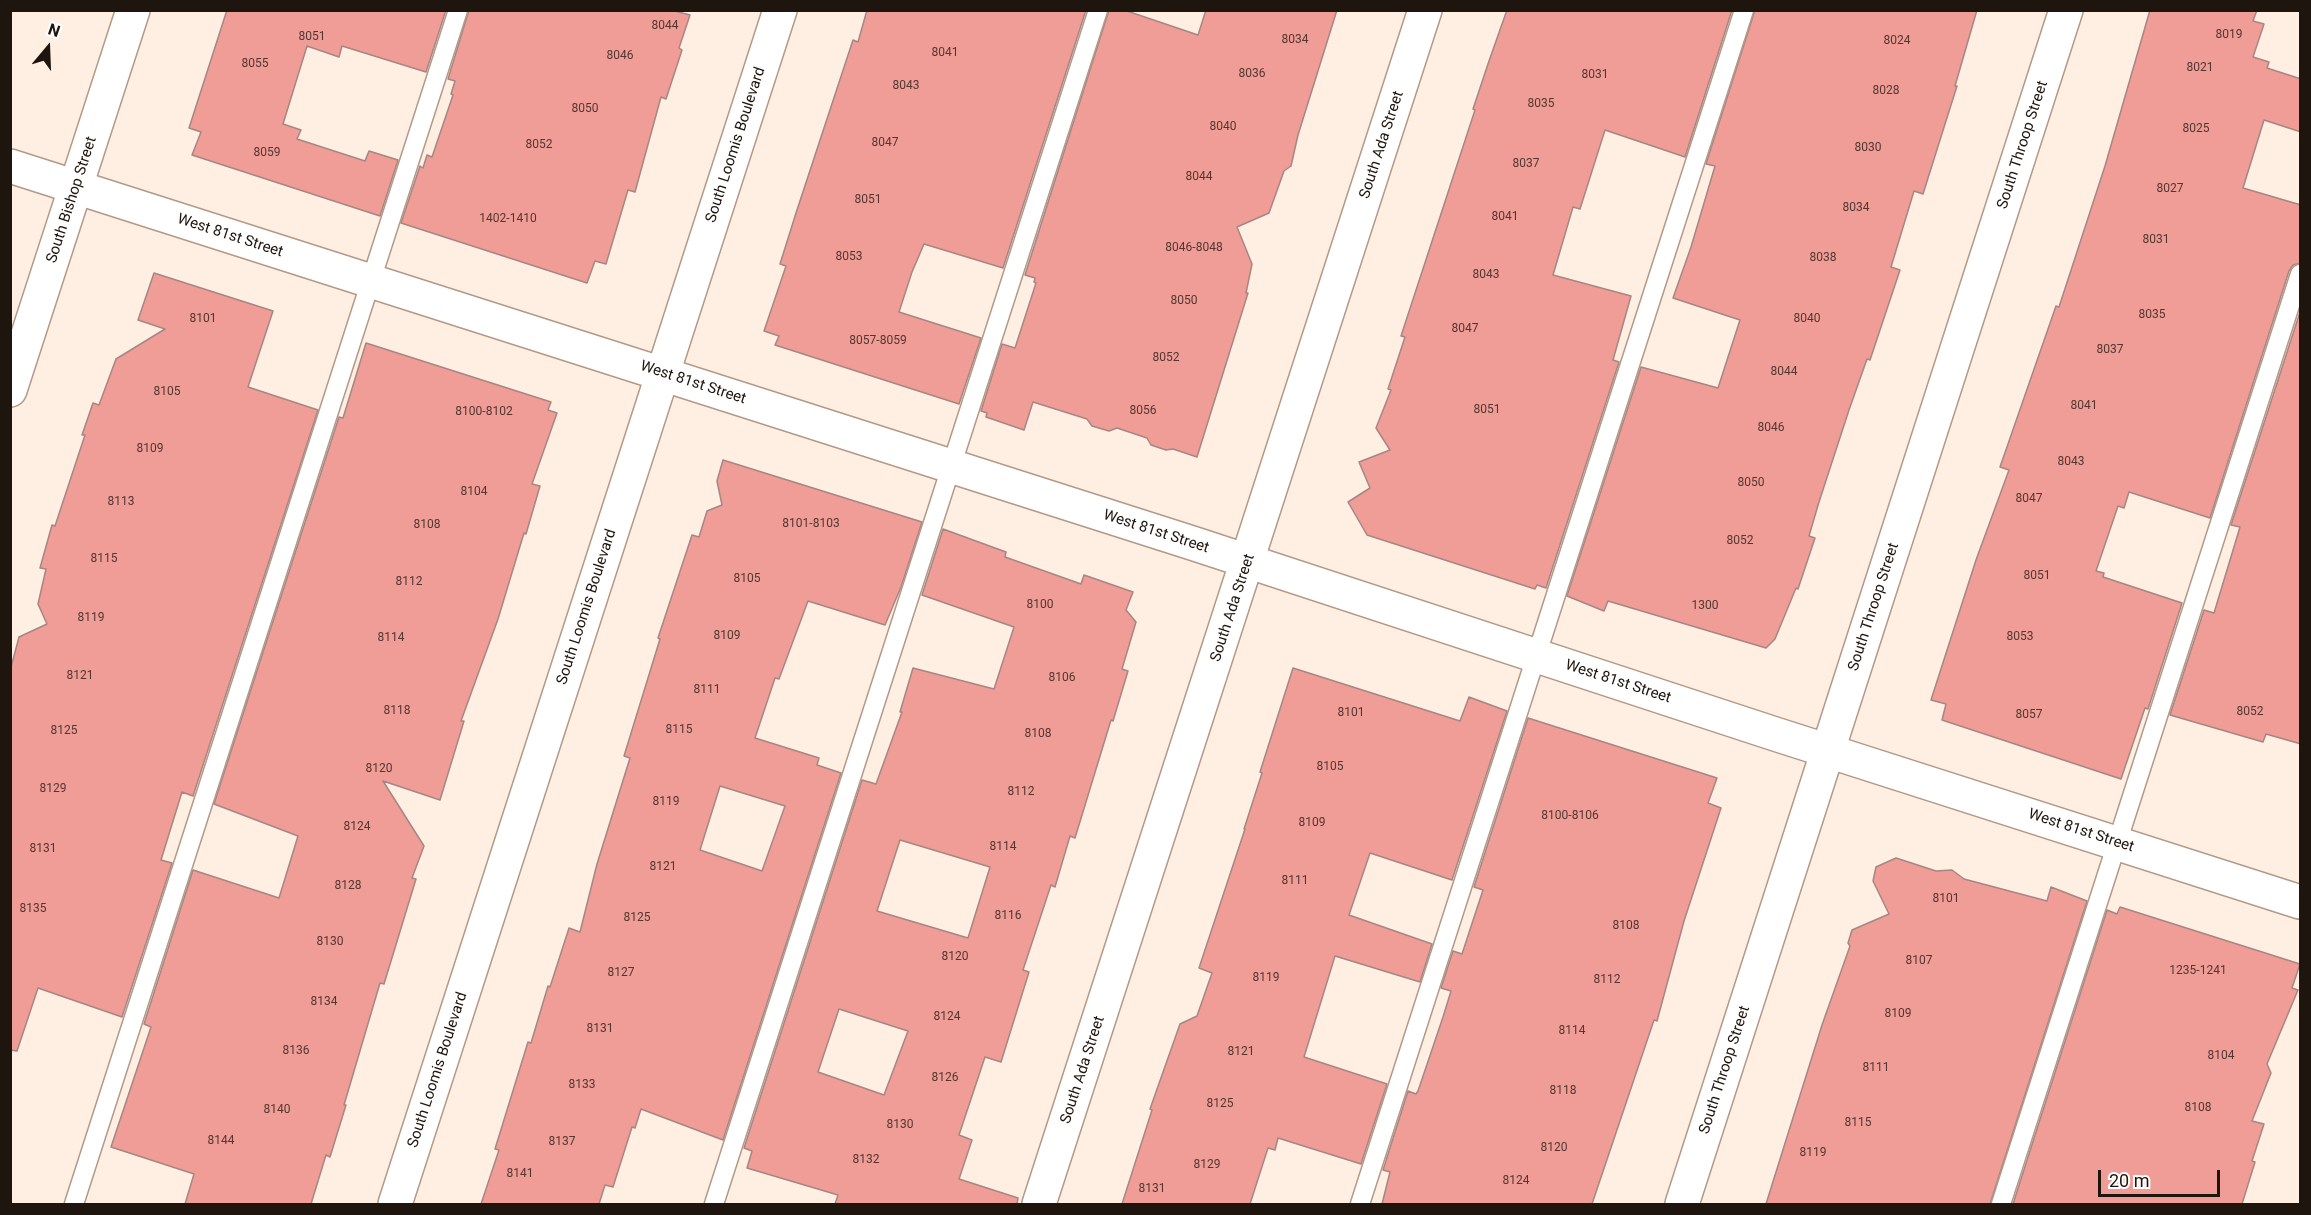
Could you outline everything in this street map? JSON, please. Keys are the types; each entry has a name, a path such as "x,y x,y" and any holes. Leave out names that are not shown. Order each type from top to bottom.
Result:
{"street":[{"name":"South Bishop Street","path":"10,390 133,10"},
{"name":"South Loomis Boulevard","path":"395,1204 780,10"},
{"name":"South Ada Street","path":"1039,1204 1425,10"},
{"name":"South Throop Street","path":"1682,1204 2066,10"},
{"name":"West 81st Street","path":"10,166 951,466 2301,902"}],"lane":[{"path":"74,1204 458,10"},
{"path":"714,1204 1098,10"},
{"path":"1360,1204 1744,10"},
{"path":"2001,1204 2301,273"}],"building":[{"path":"227,10 446,10 426,72 342,46 339,57 307,46 283,124 301,130 297,139 365,161 369,151 398,160 380,216 192,155 201,132 189,128"},
{"path":"469,10 671,10 690,15 679,48 682,50 666,99 661,97 635,192 628,190 606,264 595,261 587,283 401,223 420,166 423,168 427,155 432,157 453,95 451,94 455,81 448,79"},
{"path":"867,10 1086,10 1003,268 924,244 899,312 981,338 959,404 775,345 779,336 764,331 786,266 780,264 796,213 853,40 858,42"},
{"path":"1109,10 1124,10 1198,35 1206,10 1337,10 1298,135 1291,166 1284,171 1269,213 1237,227 1252,264 1246,293 1248,293 1197,457 1151,445 1147,438 1117,428 1109,431 1092,426 1087,419 1033,402 1024,430 986,417 987,413 981,411 1002,344 1015,348 1036,283 1035,278 1025,275"},
{"path":"1507,10 1732,10 1685,157 1605,130 1580,209 1573,207 1553,275 1631,296 1613,360 1619,362 1546,588 1537,585 1535,589 1367,535 1348,502 1370,488 1359,462 1390,450 1376,428 1391,390 1388,389 1405,337 1401,336"},
{"path":"1755,10 1977,10 1955,86 1957,86 1923,194 1914,191 1891,267 1900,270 1870,360 1867,359 1849,410 1819,502 1809,536 1815,538 1798,589 1796,588 1775,639 1766,648 1608,601 1604,611 1567,596 1641,367 1718,388 1740,320 1673,298 1715,166 1706,164"},
{"path":"2150,10 2257,10 2253,21 2264,24 2253,57 2269,62 2267,68 2301,79 2301,132 2264,120 2243,188 2301,205 2301,263 2293,265 2289,271 2210,518 2129,492 2124,508 2118,506 2096,571 2104,573 2103,577 2182,603 2148,709 2145,708 2121,779 1942,720 1946,704 1931,700 1976,560 2009,470 2000,467 2056,306 2059,307 2105,166"},
{"path":"154,273 273,311 248,387 318,410 193,796 182,792 161,860 172,863 122,1017 38,988 17,1051 10,1050 10,671 19,637 47,624 38,604 46,569 40,568 52,525 55,526 85,435 82,435 93,403 99,405 116,359 165,329 138,320"},
{"path":"2301,309 2301,744 2266,734 2263,742 2170,715 2204,610 2214,613 2240,527 2231,525"},
{"path":"366,343 551,402 548,410 557,413 532,484 540,486 526,534 524,533 498,619 461,721 464,721 440,800 383,781 424,846 412,878 416,879 384,984 380,983 330,1157 326,1155 311,1204 185,1204 194,1174 111,1147 151,1027 144,1024 193,870 279,898 298,836 214,804 339,417 343,418"},
{"path":"723,460 922,522 901,587 885,625 808,601 779,679 775,678 755,738 819,758 817,765 841,773 723,1140 641,1109 635,1128 632,1127 613,1187 605,1185 599,1204 481,1204 499,1150 495,1149 528,1042 531,1043 569,928 580,932 597,864 630,758 624,756 660,639 658,638 692,535 699,537 707,511 722,505 717,481","holes":["720,786 785,806 762,871 700,850"]},
{"path":"943,529 1006,552 1005,557 1081,584 1084,575 1133,592 1126,610 1136,622 1122,669 1128,671 1113,721 1111,720 1075,838 1070,836 1055,887 1051,885 1023,970 1029,972 1001,1062 985,1057 959,1135 972,1140 959,1179 1018,1198 1017,1204 835,1204 838,1195 747,1168 752,1151 744,1148 862,780 876,784 902,712 900,712 913,668 994,689 1014,627 922,595","holes":["900,840 990,867 968,938 877,911","839,1009 908,1031 884,1095 818,1072"]},
{"path":"1293,668 1460,721 1469,697 1507,711 1452,880 1370,853 1349,915 1432,944 1420,982 1335,956 1304,1057 1387,1084 1361,1164 1278,1138 1275,1150 1268,1148 1250,1204 1122,1204 1152,1110 1150,1109 1180,1024 1197,1016 1212,973 1199,968 1245,829 1262,773 1260,772"},
{"path":"1528,718 1717,778 1708,803 1721,808 1684,921 1657,1021 1654,1020 1592,1204 1382,1204 1390,1172 1383,1170 1408,1091 1416,1094 1418,1091 1443,1017 1451,991 1441,988 1453,951 1462,954 1483,890 1474,887"},
{"path":"1896,858 1936,871 1952,870 1964,879 2047,901 2051,887 2087,901 1990,1204 1766,1204 1822,1025 1850,946 1848,943 1852,930 1889,914 1873,881 1876,867"},
{"path":"2120,907 2300,964 2292,988 2298,990 2267,1064 2271,1073 2252,1121 2264,1124 2242,1204 2013,1204 2107,910 2117,914"}]}
